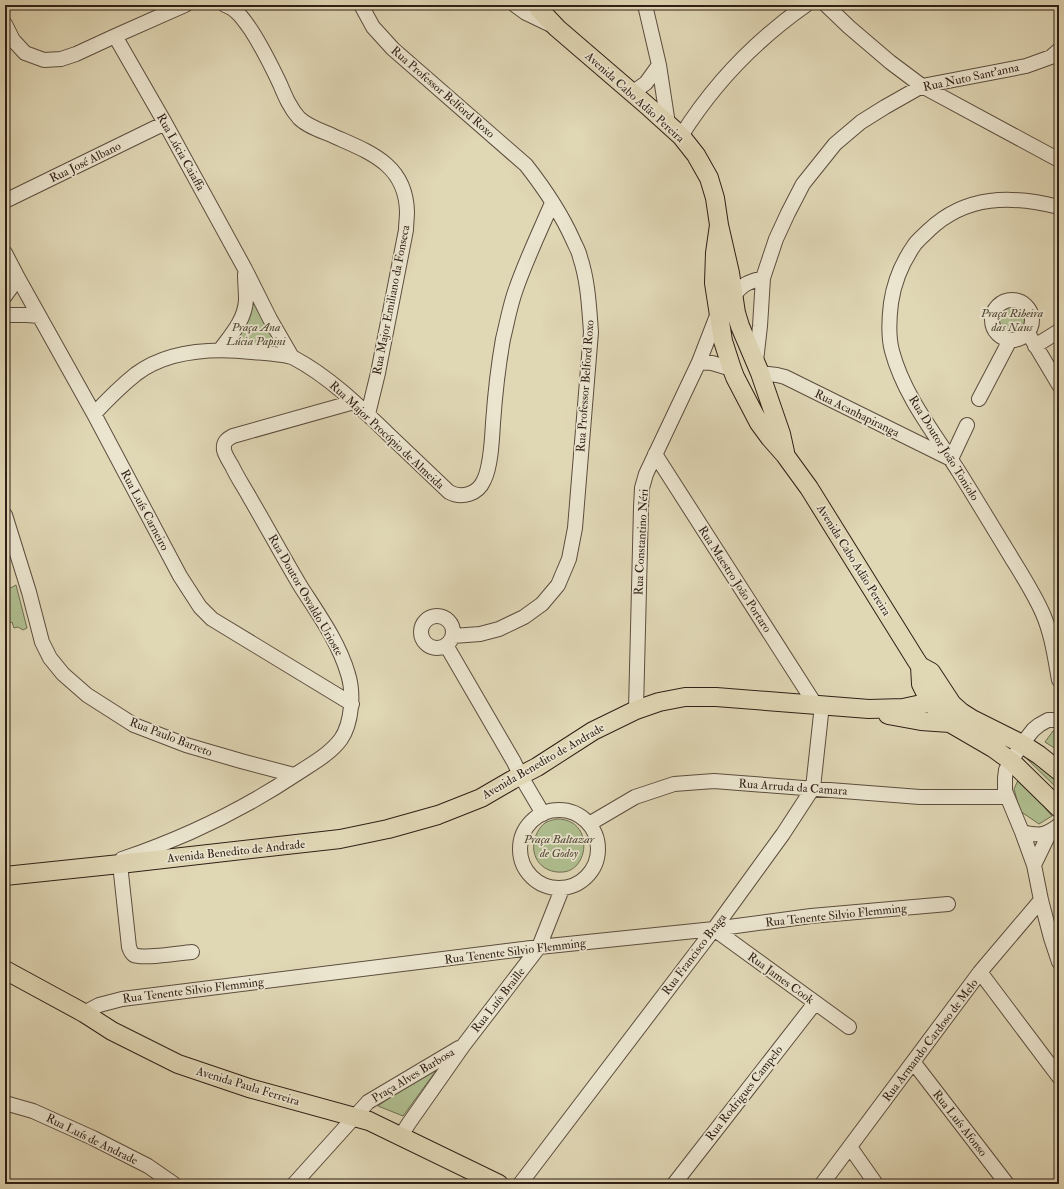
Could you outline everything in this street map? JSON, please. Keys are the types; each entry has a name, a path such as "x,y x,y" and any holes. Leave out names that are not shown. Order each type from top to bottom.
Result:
{"main road":[{"name":"Avenida Cabo Adão Pereira","path":"537,5 557,28 675,130 696,155 709,178 715,198 719,225 730,273 733,297 740,326 758,367 781,434 785,455"},
{"name":"Avenida Cabo Adão Pereira","path":"719,225 715,253 714,283 723,341 732,370 759,423 809,488 920,666 921,684 931,702 950,723"},
{"path":"718,312 727,301 733,297"},
{"path":"732,370 746,375 758,367"},
{"name":"Avenida Cabo Adão Pereira","path":"920,666 931,672 952,704 972,720 1022,744 1039,754 1059,771"},
{"name":"Avenida Benedito de Andrade","path":"5,876 340,839 388,829 438,815 481,798 537,767 593,731 636,710 659,702 685,697 716,697 869,709 904,708 931,702 952,704"},
{"name":"Avenida Benedito de Andrade","path":"869,709 889,716 950,723"},
{"path":"950,723 993,748 1011,761 1059,808"},
{"name":"Avenida Paula Ferreira","path":"5,970 84,1013 112,1031 178,1064 249,1088 369,1121 499,1184"}],"street":[{"path":"5,24 13,40 25,53 44,60 61,60 185,5"},
{"name":"Rua Major Emiliano da Fonseca","path":"225,5 230,7 243,18 260,44 290,106 300,119 312,127 374,154 390,166 400,181 405,196 407,211 406,230 378,373 368,414"},
{"name":"Rua Professor Belford Roxo","path":"361,5 373,27 393,49 526,164 539,181 568,228 580,255 589,300 591,332 575,528 569,559 558,585 542,604 524,617 499,628 480,634 450,640 520,776"},
{"path":"515,5 526,13 557,28"},
{"path":"645,5 675,130 693,117 749,51 784,20 806,5"},
{"path":"826,5 890,62 922,86 1059,160"},
{"name":"Rua Lúcia Caiaffa","path":"115,36 165,123 245,269 270,319 292,357"},
{"name":"Rua Nuto Sant'anna","path":"758,367 763,278 776,239 803,184 835,144 861,122 922,86 1026,66 1051,57 1059,50"},
{"path":"632,93 646,83 659,65"},
{"name":"Rua José Albano","path":"5,201 165,123"},
{"name":"Rua Doutor João Toniolo","path":"1059,206 1042,202 1015,199 990,200 962,208 939,221 916,243 902,265 893,291 889,321 892,350 900,376 924,421 951,459 1029,587 1044,615 1053,646 1059,680"},
{"name":"Rua Major Procópio de Almeida","path":"94,414 137,374 161,360 188,353 220,350 292,357 317,372 368,414 449,492 456,496 470,494 484,481 487,471 495,395 503,339 516,290 552,202"},
{"name":"Rua Luís Carneiro","path":"5,253 94,414 180,576 200,607 212,619 352,704"},
{"name":"Rua Lúcia Caiaffa","path":"220,350 238,326 243,314 246,300 245,269"},
{"path":"5,296 18,278"},
{"path":"733,297 744,284 763,278"},
{"path":"1016,300 1023,302 1032,313 1032,327 1023,338 1010,340 997,334 993,328 993,314 996,307 1002,302 1016,300"},
{"name":"Rua Constantino Néri","path":"636,710 640,507 642,488 646,474 655,454 699,362 718,312"},
{"path":"5,315 39,316"},
{"path":"1035,346 1059,331"},
{"path":"1028,333 1059,385"},
{"path":"979,400 1010,340"},
{"path":"699,362 712,363 732,370"},
{"name":"Rua Acanhapiranga","path":"758,367 785,377 951,459"},
{"name":"Rua Doutor Osvaldo Urioste","path":"101,866 156,847 220,819 270,792 325,755 340,739 347,725 352,704 349,676 344,661 332,637 287,564 237,475 224,450 224,443 227,439 233,436 354,402"},
{"path":"951,459 967,425"},
{"name":"Rua Maestro João Portaro","path":"655,454 819,705"},
{"name":"Rua Paulo Barreto","path":"5,515 29,592 42,642 50,658 63,674 86,695 134,725 186,745 294,775"},
{"name":"Rua Francisco Braga","path":"520,1184 714,929 783,834 813,788 819,705"},
{"path":"1059,720 1048,720 1039,725 1028,736 1006,770 1005,778 1005,791 1034,865 1041,900 1059,962"},
{"path":"520,776 543,814"},
{"name":"Rua Arruda da Camara","path":"589,824 635,797 674,784 714,781 920,797 1007,797"},
{"path":"555,810 568,811 579,816 589,824 596,834 598,855 590,874 582,882 562,889 548,887 536,881 526,872 521,859 520,845 524,832 532,821 543,814 555,810"},
{"path":"1022,832 1037,835 1055,829"},
{"path":"1034,865 1055,829"},
{"path":"120,864 130,952 133,955 144,956 192,952"},
{"name":"Rua Luís Braille","path":"463,1046 539,947 562,889"},
{"name":"Rua Armando Cardoso de Melo","path":"822,1184 914,1063 980,972 1041,900"},
{"name":"Rua Tenente Silvio Flemming","path":"84,1013 99,1005 122,998 539,947 714,929 811,916 948,904"},
{"name":"Rua James Cook","path":"714,929 849,1027"},
{"path":"980,972 1059,1076"},
{"name":"Rua Rodrigues Campelo","path":"674,1184 815,1003"},
{"name":"Praça Alves Barbosa","path":"294,1184 368,1102 463,1046"},
{"name":"Praça Alves Barbosa","path":"400,1137 463,1046"},
{"name":"Rua Luís Afonso","path":"914,1063 1007,1184"},
{"name":"Rua Luís de Andrade","path":"5,1103 33,1111 93,1138 148,1166 174,1184"},
{"path":"850,1147 876,1184"}],"green space":[{"name":"Praça Ana Lúcia Papini","path":"248,288 282,351 230,344"},
{"name":"Praça Ribeira das Naus","path":"1012,304 1023,308 1027,319 1023,330 1012,334 1001,330 997,319 1001,308"},
{"path":"16,585 27,628 23,630 18,627 14,628 12,622 10,623 5,613 5,591"},
{"path":"1053,731 1059,731 1059,751 1045,742"},
{"path":"1029,754 1059,776 1059,790 1027,759"},
{"path":"1019,778 1052,816 1039,824 1020,811 1014,789"},
{"name":"Praça Baltazar de Godoy","path":"556,819 568,821 577,827 582,835 584,844 583,854 579,863 572,869 563,872 548,870 542,866 535,855 534,848 534,840 541,827 546,822"},
{"path":"446,1057 403,1116 378,1106"}]}
